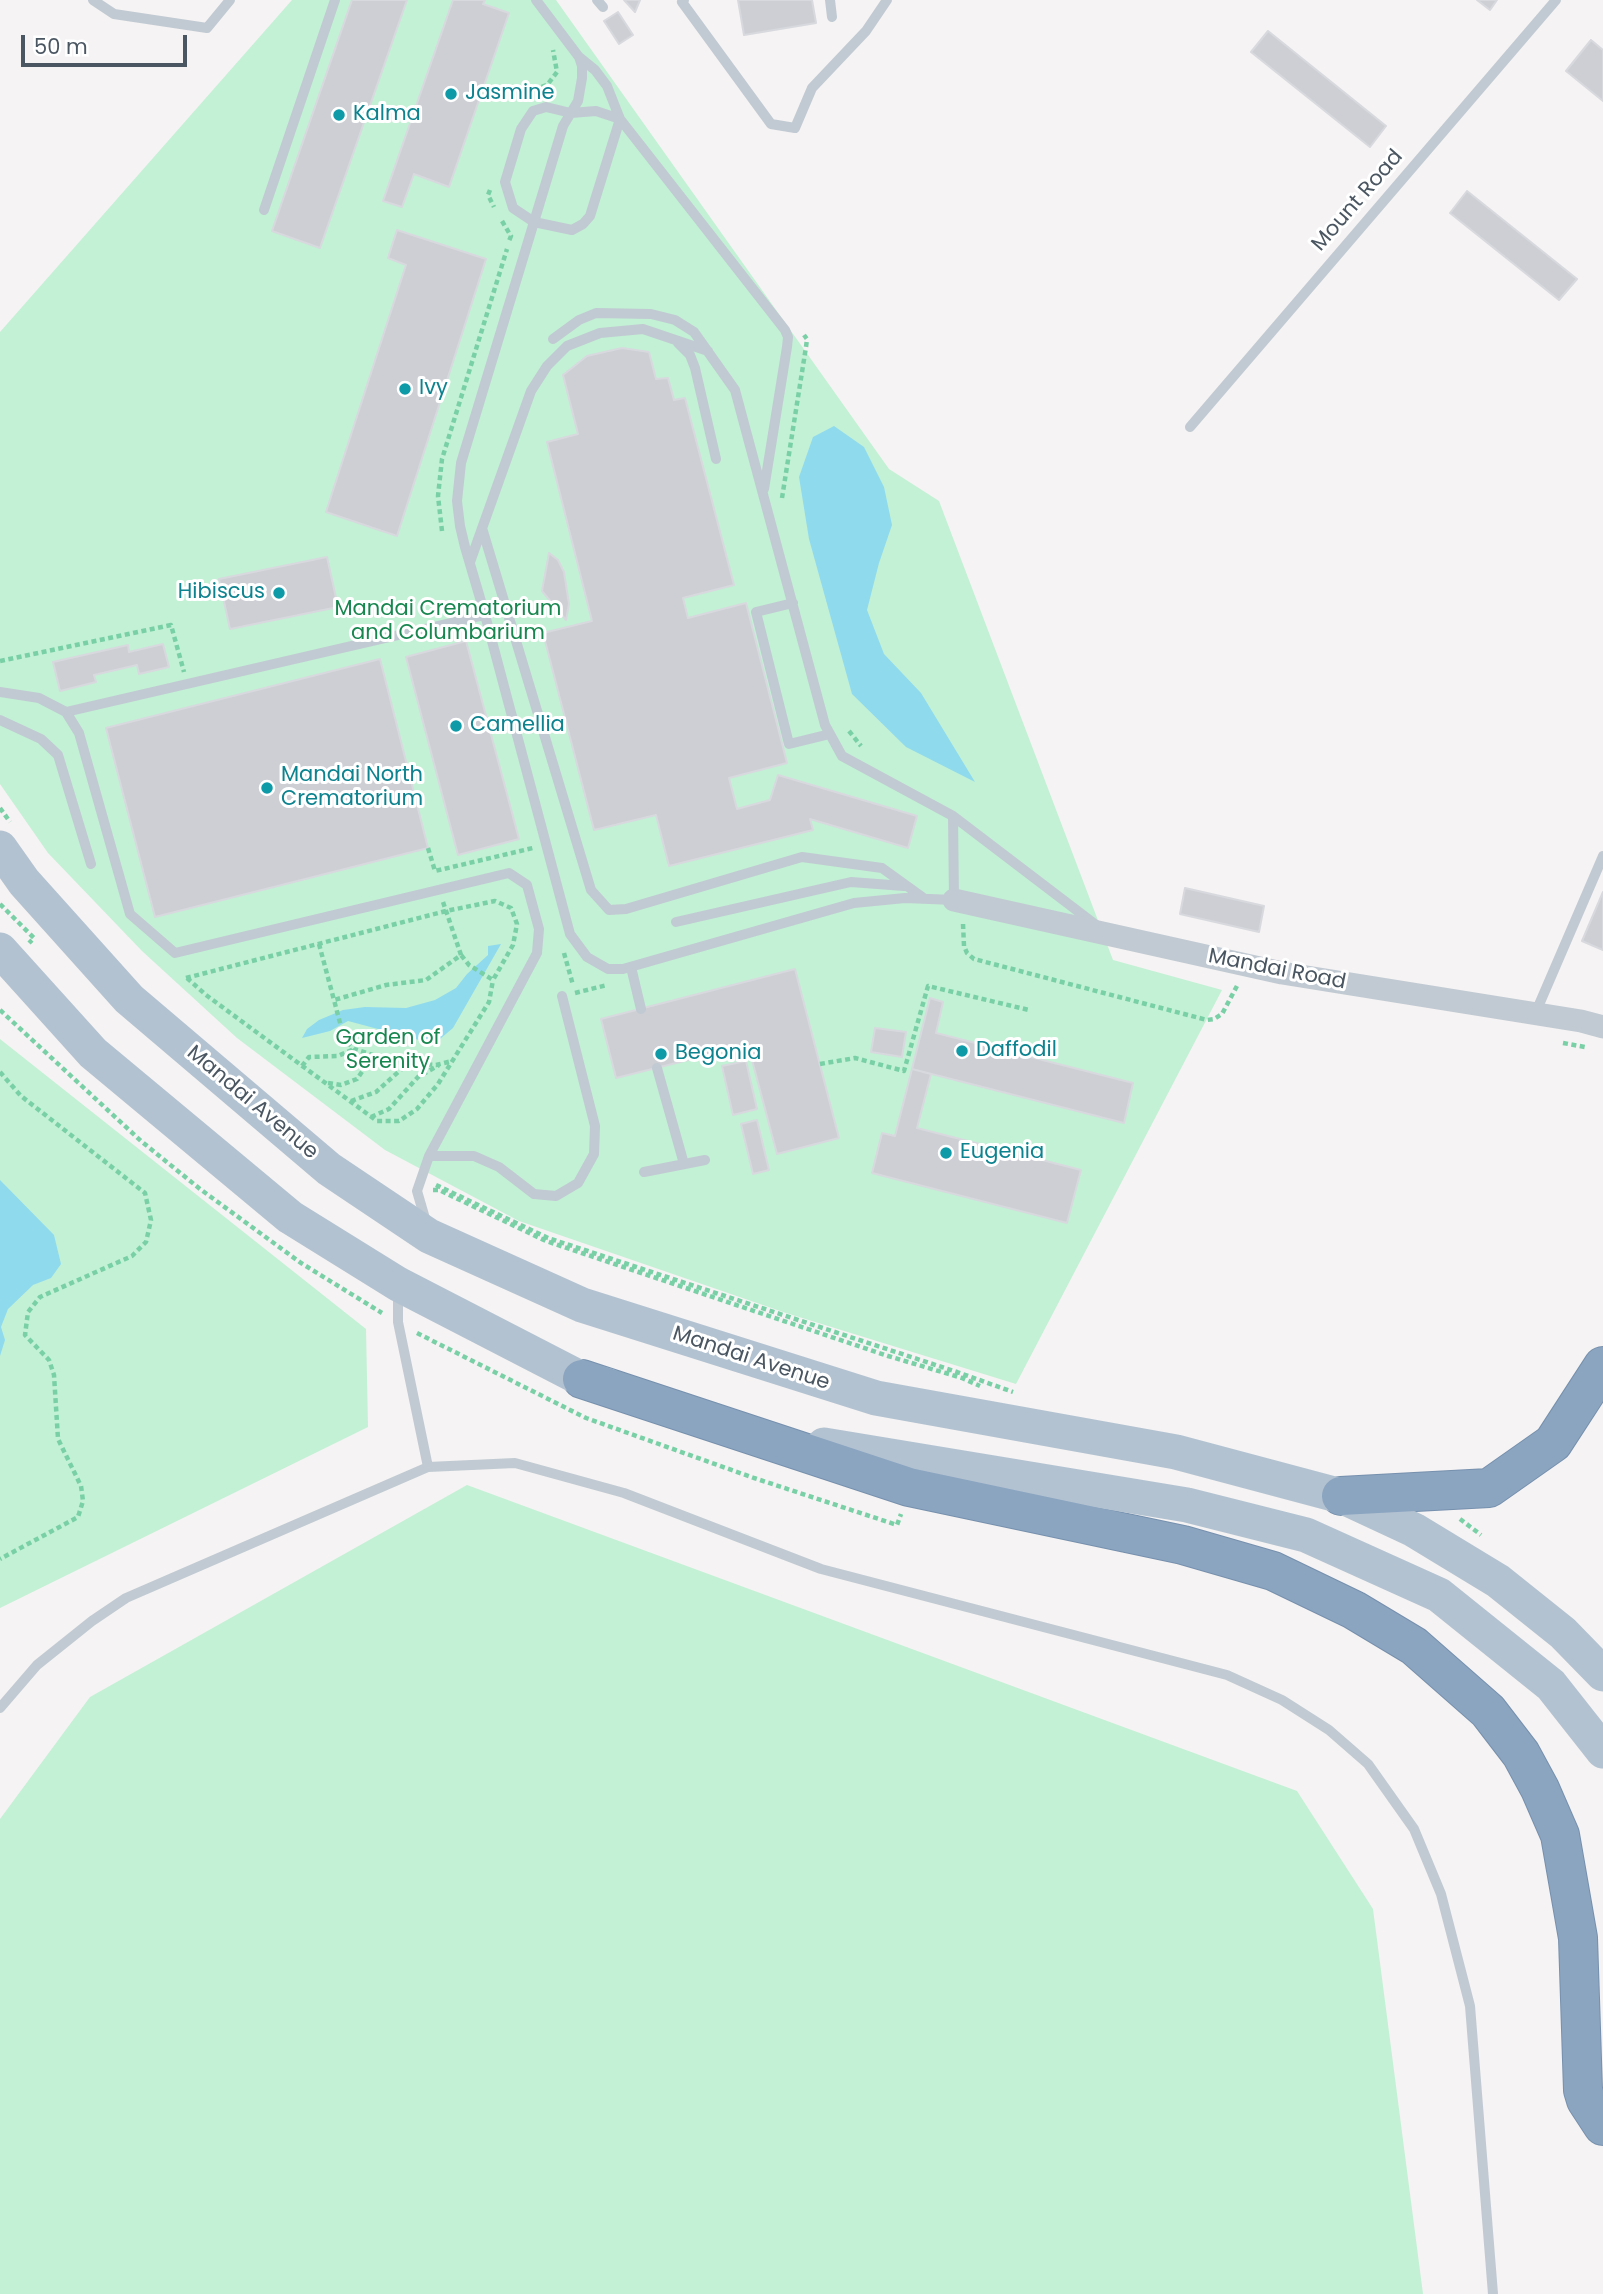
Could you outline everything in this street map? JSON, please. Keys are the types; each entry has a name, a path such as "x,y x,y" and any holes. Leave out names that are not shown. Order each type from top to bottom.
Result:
{"highway":[{"path":"1341,1496 1489,1488 1553,1443 1603,1366"},
{"path":"582,1379 909,1487 1183,1545 1273,1571 1354,1610 1414,1646 1488,1711 1521,1754 1560,1835 1578,1938 1583,2090 1586,2100 1603,2126"}],"main road":[{"name":"Mandai Avenue","path":"0,848 24,882 130,999 329,1169 429,1236 582,1305 876,1398 1176,1452 1341,1496 1414,1530 1499,1581 1563,1633 1603,1674"},
{"path":"0,950 93,1053 290,1217 398,1284 582,1379 835,1448 1187,1505 1306,1535 1439,1595 1551,1685 1603,1751"}],"street":[{"name":"Mandai Road","path":"958,908 1025,914 1282,973 1603,1027"}],"lane":[{"path":"93,0 114,14 207,28 230,0"},
{"path":"264,210 335,0"},
{"path":"536,0 579,57 595,70 607,86 620,119 785,330 788,337 764,495"},
{"path":"684,0 682,2 771,124 795,128 812,88 866,31 887,0"},
{"path":"830,0 832,17"},
{"name":"Mount Road","path":"1189,427 1556,0"},
{"path":"579,57 582,66 578,101 563,126 461,463 457,501 460,526 570,934 587,957 608,970 631,967 854,903 905,898 925,899 958,908 953,816"},
{"path":"546,107 571,113 596,111 620,119 590,216 583,224 572,230 563,229 534,222 513,208 505,182 521,129 533,111 546,107"},
{"path":"553,340 579,320 596,313 651,314 675,320 694,332 735,390 825,725 842,756 953,816 1109,935"},
{"path":"470,562 531,391 547,366 567,346 600,333 643,329 708,351"},
{"path":"673,339 690,355 716,458"},
{"path":"482,528 591,890 609,910 626,909 802,857 882,868 925,899"},
{"path":"793,603 757,612 789,744 830,734"},
{"path":"66,712 485,615"},
{"path":"0,692 39,698 66,712 79,733 131,914 176,953 509,873 527,885 539,929 537,953 429,1156 417,1191 426,1221 445,1243"},
{"path":"0,720 41,739 58,755 91,864"},
{"path":"1535,1014 1603,856"},
{"path":"676,922 851,882 906,886"},
{"path":"631,967 641,1009"},
{"path":"429,1156 474,1156 499,1167 534,1194 556,1196 578,1183 594,1154 595,1126 562,996"},
{"path":"657,1068 684,1164"},
{"path":"645,1172 705,1160"},
{"path":"398,1284 398,1322 428,1467"},
{"path":"0,1708 37,1665 126,1598 428,1467 515,1464 624,1493 821,1569 1227,1675 1282,1700 1329,1731 1368,1764 1414,1829 1441,1894 1470,2006 1493,2294"}],"path":[{"path":"487,309 511,236 505,226"},
{"path":"782,498 785,511"},
{"path":"0,661 171,625 184,674 197,671"},
{"path":"846,727 857,744 869,751"},
{"path":"435,871 534,847"},
{"path":"428,848 461,955 469,965 493,980"},
{"path":"495,901 511,908 517,923 513,945 493,980 489,1002 438,1084 417,1109 399,1121 377,1121 371,1117 186,978 319,944 495,901"},
{"path":"958,908 964,946 974,959 1207,1020 1222,1014 1241,979"},
{"path":"319,944 340,1028 344,1038 354,1049 395,1062 441,1064"},
{"path":"334,1000 386,985 426,980 461,955"},
{"path":"820,1064 855,1058 904,1071 928,986 1029,1010"},
{"path":"302,1066 309,1056 338,1056 354,1049"},
{"path":"324,1083 341,1085 357,1079 366,1066 380,1057"},
{"path":"371,1117 389,1109 418,1077 452,1060"},
{"path":"350,1101 376,1092 406,1065 416,1064"},
{"path":"0,1072 21,1096 145,1193 151,1220 146,1242 132,1256 40,1297 27,1312 25,1335 50,1360 54,1375 58,1439 81,1486 83,1501 78,1517 0,1559"}],"green space":[{"name":"Mandai Crematorium and Columbarium","path":"292,0 556,0 889,469 939,501 1113,960 1222,990 1016,1384 786,1313 519,1221 385,1150 237,1038 142,951 48,853 0,784 0,332"},
{"path":"0,1039 366,1329 368,1427 0,1608"},
{"path":"467,1485 1297,1791 1373,1909 1423,2294 0,2294 0,1819 90,1697"}],"water":[{"path":"834,426 864,447 884,487 892,525 867,610 884,654 921,693 975,782 906,747 852,694 809,539 799,477 813,437"},
{"path":"501,944 453,1028 434,1044 348,1021 330,1031 302,1038 307,1029 319,1020 343,1010 365,1007 406,1008 435,1000 456,988 488,955 488,946"},
{"path":"0,1180 54,1235 61,1264 51,1278 33,1285 8,1309 1,1327 5,1340 0,1356"}],"building":[{"name":"Kalma","path":"352,0 407,0 320,248 272,231"},
{"name":"Jasmine","path":"453,0 485,0 483,4 509,13 449,187 414,174 402,207 383,201"},
{"path":"624,0 640,0 635,12"},
{"path":"738,0 812,0 816,23 744,35"},
{"path":"1477,0 1497,0 1490,10"},
{"path":"618,12 633,35 619,44 604,21"},
{"path":"1268,31 1386,126 1370,147 1251,52"},
{"path":"1591,40 1603,50 1603,101 1566,71"},
{"path":"1467,191 1577,279 1559,300 1450,213"},
{"name":"Ivy","path":"397,230 486,259 397,536 326,512 406,265 388,258"},
{"path":"622,348 649,352 656,379 668,378 674,400 685,398 734,585 683,598 688,618 746,603 787,763 729,778 737,809 770,800 778,775 917,816 908,848 810,819 813,830 669,866 656,815 594,830 543,633 592,621 547,442 578,434 563,375 587,356"},
{"path":"549,553 558,560 564,572 569,604 566,620 542,591"},
{"name":"Hibiscus","path":"327,557 338,607 230,629 219,579"},
{"name":"Camellia","path":"466,641 519,839 458,855 406,657"},
{"path":"163,644 169,667 139,674 137,665 94,675 96,682 60,691 53,662 128,645 129,652"},
{"name":"Mandai North Crematorium","path":"380,659 428,848 155,917 106,728"},
{"path":"1185,888 1264,906 1259,932 1180,914"},
{"path":"1603,892 1603,950 1582,941"},
{"name":"Begonia","path":"795,969 839,1138 777,1154 748,1045 616,1078 601,1019"},
{"name":"Daffodil","path":"930,998 943,1002 936,1033 1133,1083 1124,1123 912,1069"},
{"path":"875,1028 906,1032 902,1057 871,1052"},
{"path":"746,1061 757,1109 733,1115 722,1066"},
{"name":"Eugenia","path":"912,1069 931,1074 917,1128 1081,1170 1067,1223 872,1173 882,1133 895,1136"},
{"path":"757,1120 769,1170 753,1174 741,1124"}],"place":[{"name":"Jasmine","path":"451,94"},
{"name":"Kalma","path":"339,115"},
{"name":"Ivy","path":"405,389"},
{"name":"Hibiscus","path":"279,593"},
{"name":"Camellia","path":"456,726"},
{"name":"Mandai North Crematorium","path":"267,788"},
{"name":"Daffodil","path":"962,1051"},
{"name":"Begonia","path":"661,1054"},
{"name":"Eugenia","path":"946,1153"}],"park label":[{"name":"Garden of Serenity","path":"388,1051"}]}
